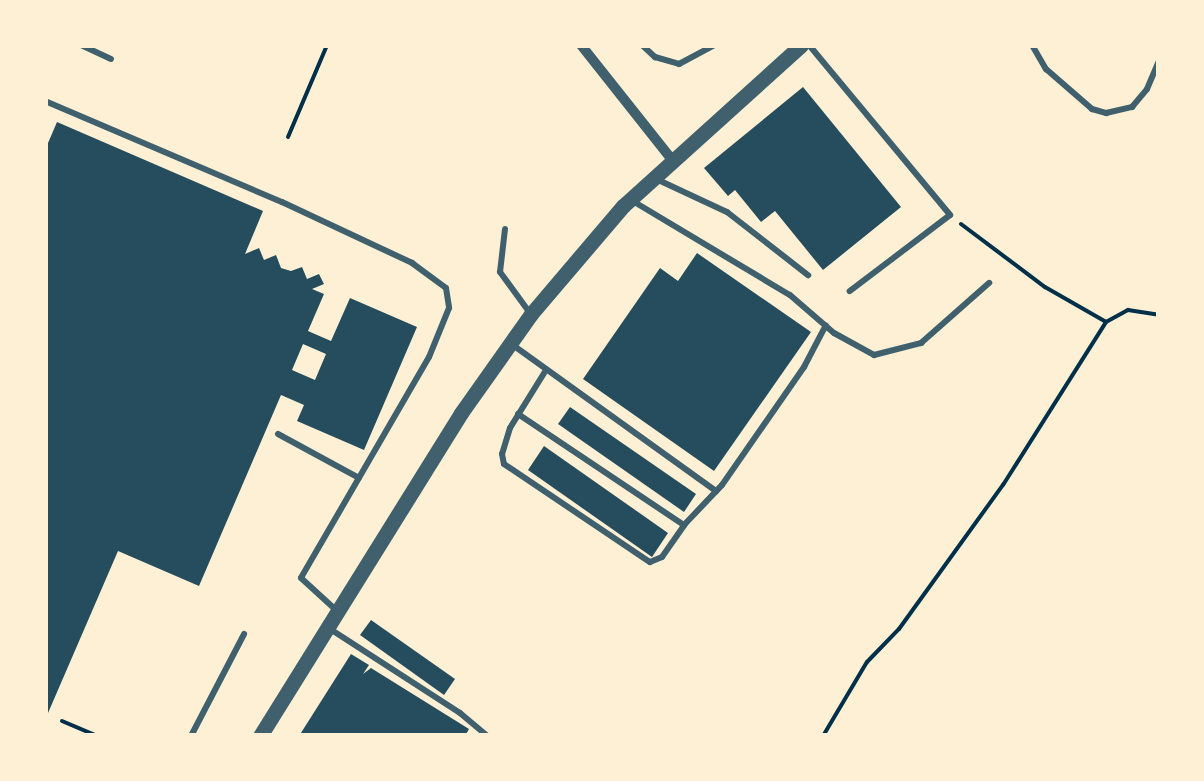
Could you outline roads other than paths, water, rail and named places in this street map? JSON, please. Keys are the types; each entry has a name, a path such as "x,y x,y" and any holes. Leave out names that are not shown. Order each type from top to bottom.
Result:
{"street":[{"path":"580,45 672,160"},
{"path":"260,736 530,314 652,177 800,45"}],"lane":[{"path":"80,45 111,59"},
{"path":"642,45 655,57 679,64 714,45"},
{"path":"809,45 950,215 850,291"},
{"path":"1032,45 1046,69 1092,109 1106,114 1132,107 1147,89 1159,61"},
{"path":"45,101 282,202 412,264 446,288 449,308 429,356 301,578 337,611"},
{"path":"652,177 727,212 808,276"},
{"path":"630,199 790,295 864,352 885,355 901,351 938,331 989,283"},
{"path":"505,230 500,272 530,314"},
{"path":"546,370 518,414 502,454 508,470 643,561 658,561 716,491 804,367 826,325"},
{"path":"509,343 716,491"},
{"path":"518,414 684,525"},
{"path":"278,434 358,478"},
{"path":"327,627 460,713 487,736"},
{"path":"192,736 244,634"}]}
